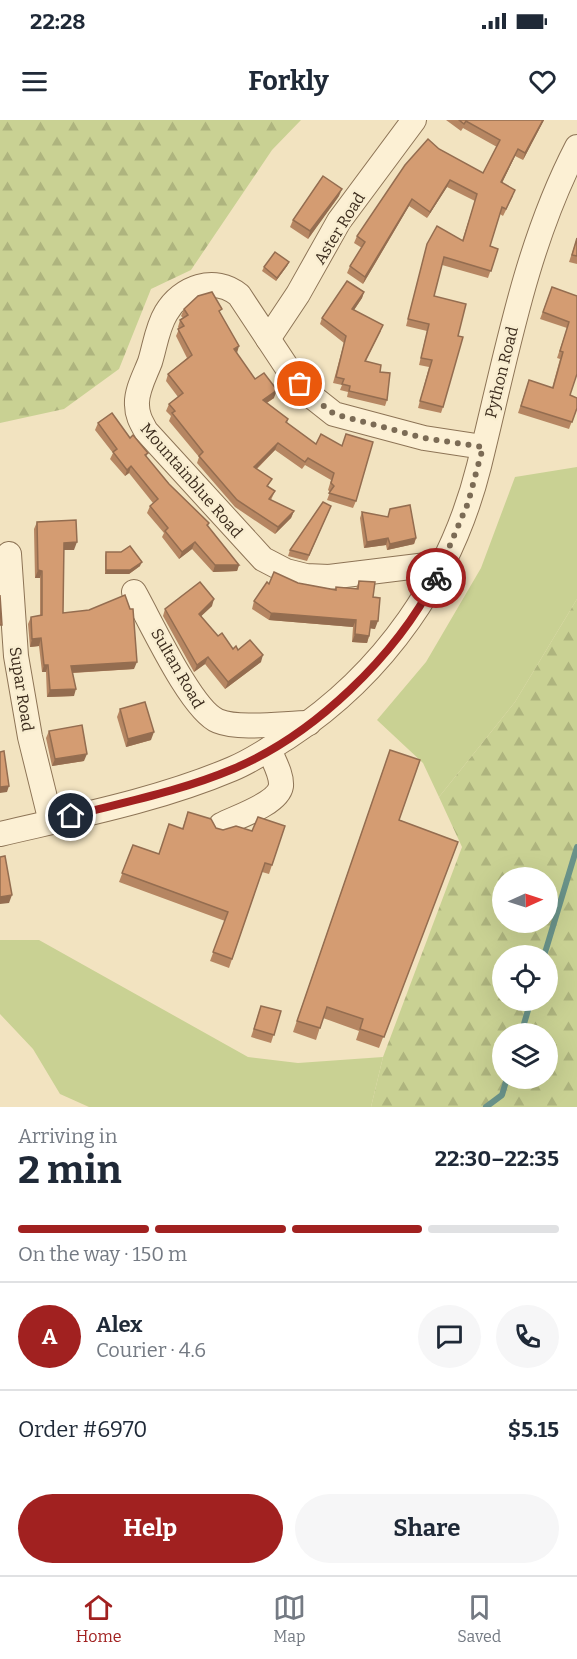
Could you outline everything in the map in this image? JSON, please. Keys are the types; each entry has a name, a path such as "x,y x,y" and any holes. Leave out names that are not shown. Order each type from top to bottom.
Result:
{"street":[{"name":"Aster Road","path":"268,339 298,294 339,221 414,120"},
{"name":"Python Road","path":"0,834 196,783 235,768 309,723 379,660 412,619 443,563 468,503 521,291 542,224 577,147"},
{"name":"Mountainblue Road","path":"443,563 329,577 306,576 286,571 263,559 146,431 138,416 136,403 166,312 182,296 210,283 228,285 239,294 268,339 310,395 334,414 424,438 483,447"},
{"name":"Supar Road","path":"9,554 16,656 30,737 51,822"},
{"name":"Sultan Road","path":"134,592 193,698 206,714 219,722 236,724 309,723"},
{"path":"221,825 271,801 278,793 280,778 269,749"}],"green space":[{"path":"0,120 301,120 272,150 191,270 151,289 119,369 64,409 0,423"},
{"path":"577,467 577,599 515,702 439,797 423,763 377,720 426,662 481,568 515,477"},
{"path":"577,599 577,1107 371,1107 383,1057 462,847 439,797 515,702"},
{"path":"0,940 39,940 248,1057 298,1063 383,1057 371,1107 89,1107 60,1094 33,1049 0,1014"}],"building":[{"path":"459,120 543,120 525,153 518,149 501,182 515,190 506,209 502,207 490,246 498,249 491,271 444,257 434,296 466,304 458,336 463,337 443,407 420,401 432,360 421,358 429,324 408,319 427,244 437,226 463,241 477,194 450,180 430,212 412,199 365,277 350,266 365,242 357,236 405,165 428,139 439,149 483,173 500,140 466,121 464,124"},
{"path":"323,176 342,189 310,231 293,220"},
{"path":"577,238 577,256 572,255"},
{"path":"275,252 289,262 277,278 264,267"},
{"path":"347,281 364,292 352,309 383,325 365,361 381,365 380,372 390,373 387,400 349,391 350,386 342,384 344,379 336,377 346,336 322,318"},
{"path":"552,287 577,296 577,374 570,395 577,398 577,408 572,422 521,406 529,380 553,388 563,352 560,351 569,322 543,312"},
{"path":"212,292 222,309 219,311 239,346 234,349 255,379 264,373 277,390 263,400 288,419 286,422 316,444 321,434 342,446 346,434 373,442 356,501 329,493 334,486 331,483 334,473 308,458 305,462 278,443 254,467 272,479 267,486 275,491 269,499 294,511 278,527 237,500 199,456 203,452 172,413 175,411 169,404 183,393 168,374 192,355 178,329 184,326 180,320 188,315 184,309 198,296"},
{"path":"112,413 130,438 133,435 148,453 145,455 169,484 209,523 207,525 239,565 215,565 195,542 182,552 165,531 168,528 150,506 158,499 131,466 127,470 113,452 117,449 98,423"},
{"path":"323,502 331,506 309,555 290,550"},
{"path":"410,505 416,538 390,544 388,538 367,542 362,512 388,517 390,509"},
{"path":"76,520 77,542 64,543 63,613 89,610 125,595 130,609 133,609 137,662 71,666 76,689 50,690 48,665 44,665 41,638 32,639 31,617 42,615 42,571 38,570 37,522"},
{"path":"130,546 142,562 130,570 106,570 106,552 121,552"},
{"path":"274,572 298,583 336,590 336,587 358,589 359,581 375,582 373,597 380,598 378,621 371,621 369,636 355,634 356,620 271,613 254,601 267,582 269,584"},
{"path":"200,582 214,599 199,614 218,636 222,633 233,649 236,646 238,650 250,640 263,655 228,682 208,657 197,665 165,609"},
{"path":"0,595 2,625 0,625"},
{"path":"145,702 154,732 128,739 120,709"},
{"path":"82,725 87,754 55,759 49,731"},
{"path":"390,750 420,760 399,820 458,842 384,1037 360,1029 363,1019 327,1007 320,1028 297,1021"},
{"path":"4,751 9,786 0,787 0,752"},
{"path":"188,812 211,819 216,828 223,830 236,826 252,831 258,817 285,826 272,865 265,863 232,959 213,952 228,912 122,873 133,845 159,854 169,824 183,829"},
{"path":"5,856 12,895 0,897 0,857"},
{"path":"261,1006 281,1011 274,1035 254,1029"}],"waterway":[{"path":"547,945 577,847"},
{"path":"524,1023 528,1011"},
{"path":"486,1107 502,1095 504,1089"}],"way so far":[{"path":"300,384 334,414 424,438 483,447 468,503 436,578"}],"route":[{"path":"71,816 196,783 235,768 309,723 379,660 412,619 436,578"}]}
